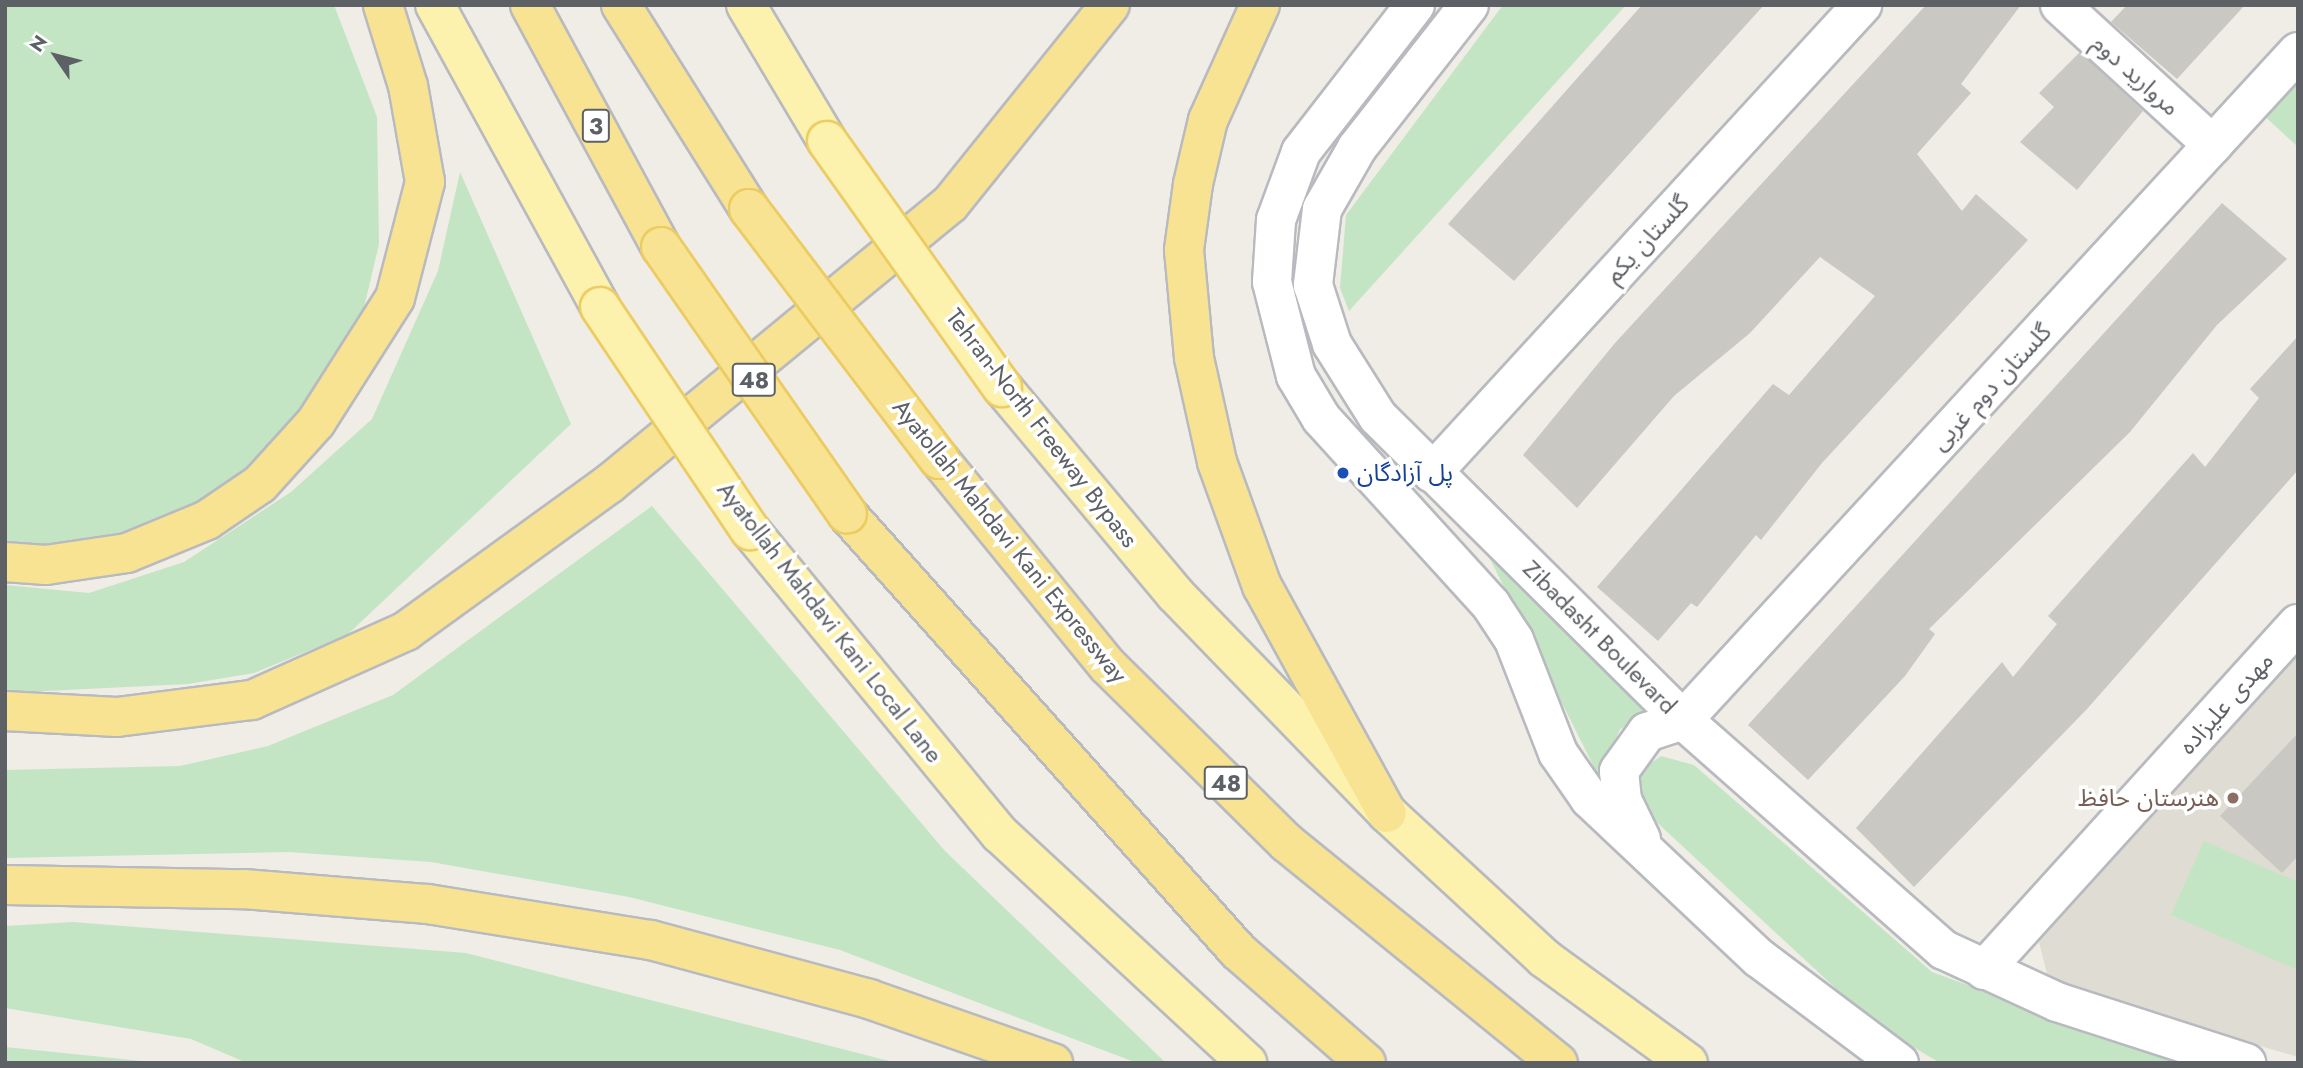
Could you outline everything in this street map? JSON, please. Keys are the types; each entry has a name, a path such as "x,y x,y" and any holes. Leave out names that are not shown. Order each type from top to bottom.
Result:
{"highway":[{"path":"5,562 46,565 127,553 207,520 260,484 316,422 395,298 425,182 408,86 383,5"},
{"name":"3","path":"530,5 662,247"},
{"name":"Ayatollah Mahdavi Kani Expressway","path":"621,5 749,209 939,458 1108,666 1287,843 1558,1063"},
{"path":"5,711 117,717 252,700 406,631 609,484 950,204 1110,5"},
{"path":"1260,5 1208,120 1193,184 1184,250 1194,358 1217,462 1262,586 1387,813"},
{"name":"48","path":"662,247 847,514 1238,951 1366,1063"},
{"path":"5,885 244,889 428,904 651,940 869,999 1053,1063"}],"main road":[{"name":"Ayatollah Mahdavi Kani Local Lane","path":"435,5 600,307 750,530 1000,834 1247,1063"},
{"name":"Tehran-North Freeway Bypass","path":"746,5 827,141 1002,387 1175,594 1387,813"},
{"path":"1387,813 1544,958 1688,1063"}],"street":[{"path":"1415,5 1301,152 1276,220 1272,282 1279,328 1296,376 1321,418 1491,605 1514,640 1558,753 1590,799 1654,865 1759,958 1899,1063"},
{"name":"Zibadasht Boulevard","path":"1469,5 1357,149 1322,209 1313,285 1339,354 1378,417 1683,720 1944,950 2057,1002 2246,1063"},
{"name":"گلستان یکم","path":"1432,473 1862,5"},
{"name":"مروارید دوم","path":"2060,5 2213,145"},
{"name":"گلستان دوم غربی","path":"1683,720 2298,52"},
{"name":"مهدی علیزاده","path":"1984,970 2298,624"},
{"path":"1654,865 1622,800 1619,771 1647,732 1683,720"}],"shaded area":[{"name":"هنرستان حافظ","path":"2298,655 2298,1057 2063,989 2047,974 2039,942"}],"green space":[{"path":"5,5 334,5 377,117 379,244 362,316 320,397 265,456 204,503 129,538 5,549"},
{"path":"1503,5 1626,5 1349,311 1340,288 1346,215"},
{"path":"2298,48 2298,147 2249,102"},
{"path":"460,172 571,424 347,635 254,673 188,684 5,693 5,585 89,593 184,562 291,492 372,419 438,271"},
{"path":"652,506 945,851 1166,1063 1137,1063 840,950 629,897 431,862 288,852 5,858 5,770 180,766 268,746 393,695"},
{"path":"1488,555 1661,715 1639,717 1620,729 1599,777"},
{"path":"1661,756 1694,765 1932,972 2180,1063 1940,1063 1873,1023 1649,815 1639,798 1638,772"},
{"path":"2204,841 2298,882 2298,970 2171,915"},
{"path":"73,922 466,953 897,1063 247,1063 191,1039 5,1008 5,926"},
{"path":"5,1047 161,1063 5,1063"}],"building":[{"path":"1642,5 1764,5 1514,281 1448,224"},
{"path":"1926,5 2021,5 1961,84 1971,93 1917,154 1962,211 1976,194 2028,240 1822,463 1761,540 1756,535 1697,607 1691,603 1658,641 1597,587 1773,384 1789,395 1875,296 1820,257 1750,333 1674,396 1577,508 1523,455 1615,343"},
{"path":"2127,5 2245,5 2177,79 2111,22"},
{"path":"2080,52 2143,111 2077,190 2020,142 2054,107 2039,93"},
{"path":"2222,203 2287,259 2217,325 2130,432 1929,629 1935,634 1905,676 1808,780 1748,725"},
{"path":"2298,336 2298,470 2087,709 1914,887 1856,828 2002,662 2013,677 2057,624 2048,616 2193,453 2205,467 2259,398 2250,389"},
{"path":"2298,733 2298,856 2282,873 2220,816"}],"place":[{"name":"پل آزادگان","path":"1343,473"},
{"name":"هنرستان حافظ","path":"2233,798"}]}
